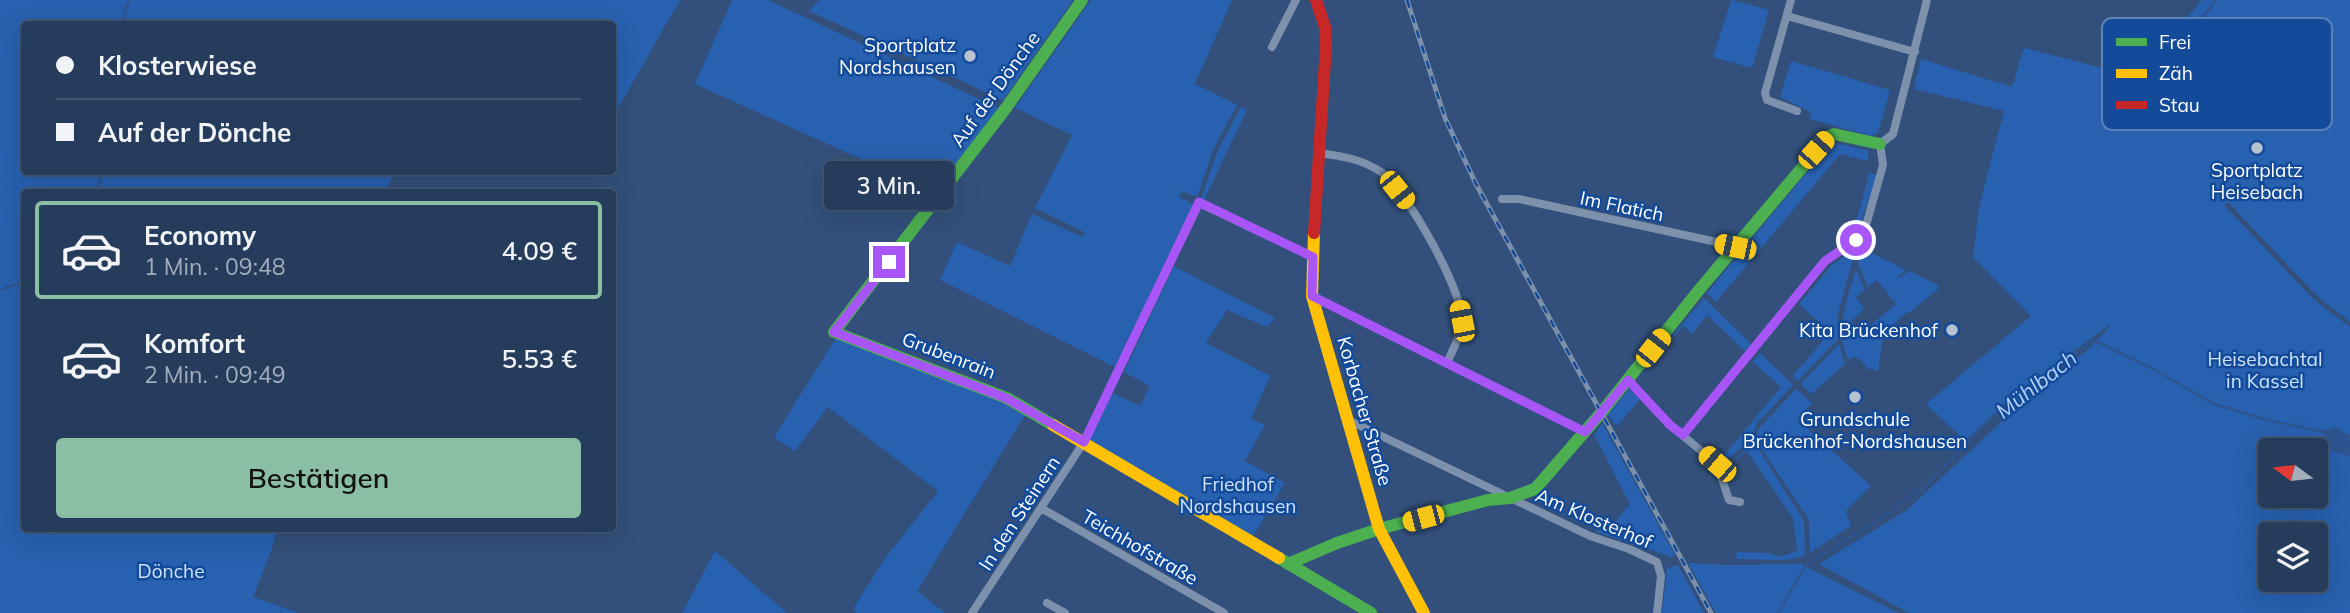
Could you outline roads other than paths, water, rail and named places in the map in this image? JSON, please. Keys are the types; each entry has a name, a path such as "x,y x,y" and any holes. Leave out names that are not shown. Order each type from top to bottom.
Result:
{"street":[{"name":"Auf der Dönche","path":"834,332 1006,108 1082,0"},
{"path":"1272,47 1296,0"},
{"name":"Korbacher Straße","path":"1316,0 1325,27 1326,46 1312,296 1379,529 1424,613"},
{"path":"1791,0 1765,93 1767,100 1797,111"},
{"path":"1288,564 1379,529 1488,500 1510,498 1535,489 1828,136 1834,134 1880,144 1893,134 1927,0"},
{"path":"1787,16 1915,52"},
{"path":"1683,435 1825,261 1856,240 1865,229 1882,165 1880,144"},
{"path":"1319,153 1366,163 1384,174 1409,205 1457,293 1462,321 1447,363"},
{"name":"Im Flatich","path":"1502,200 1519,199 1735,247"},
{"name":"In den Steinern","path":"972,613 1084,442 1199,202 1313,257"},
{"path":"1312,296 1585,432"},
{"name":"Grubenrain","path":"834,332 1006,398 1371,613"},
{"path":"1628,380 1670,425 1717,464 1729,500 1740,502"},
{"name":"Am Klosterhof","path":"1348,420 1590,536 1657,562 1661,576 1657,613"},
{"name":"Teichhofstraße","path":"1041,508 1224,613"},
{"path":"1047,603 1065,613"}],"waterway":[{"path":"122,21 129,0"},
{"path":"2202,18 2216,0"},
{"path":"96,189 103,175"},
{"path":"0,290 21,282"},
{"name":"Mühlbach","path":"1778,613 1805,566 1897,508 1927,485 1988,421 2091,342 2097,342 2153,369 2214,404 2267,420 2324,432"}],"railway":[{"path":"1407,0 1445,118 1476,184 1711,613"}],"place":[{"name":"Sportplatz Nordshausen","path":"970,56"},
{"name":"Sportplatz Heisebach","path":"2257,148"},
{"name":"Kita Brückenhof","path":"1952,330"},
{"name":"Grundschule Brückenhof-Nordshausen","path":"1855,397"}],"park label":[{"name":"Heisebachtal in Kassel","path":"2265,370"},
{"name":"Friedhof Nordshausen","path":"1238,495"},
{"name":"Dönche","path":"171,571"}]}
